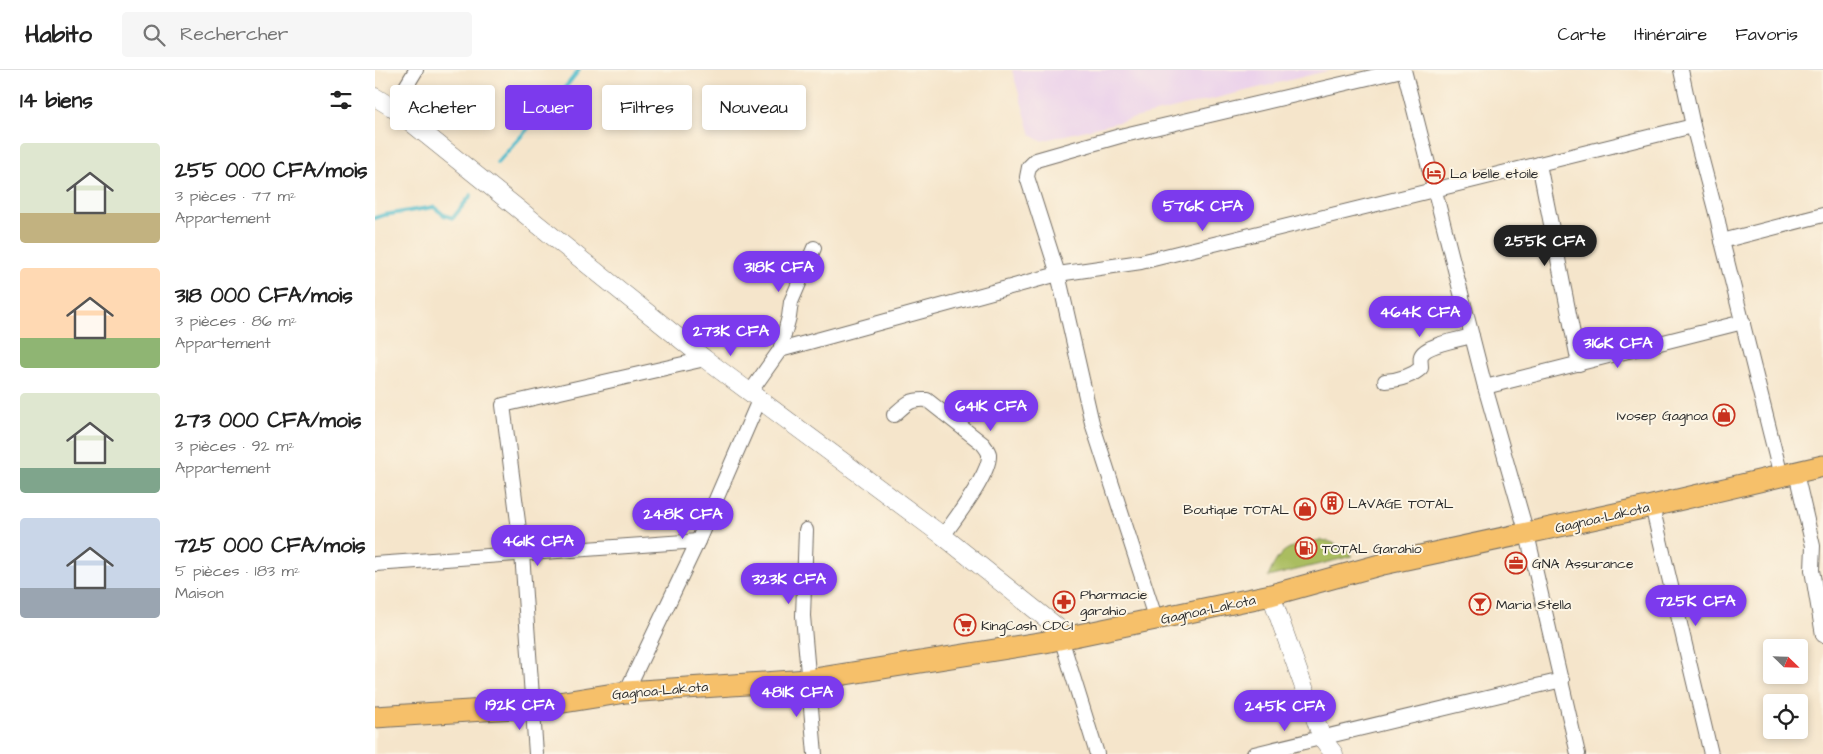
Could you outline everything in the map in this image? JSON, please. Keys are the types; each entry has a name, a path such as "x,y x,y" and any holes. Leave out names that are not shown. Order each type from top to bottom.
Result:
{"main road":[{"name":"Gagnoa-Lakota","path":"375,717 533,707 626,692 808,680 1035,644 1271,595 1383,564 1653,506 1823,466"}],"street":[{"path":"407,85 416,70"},
{"path":"1157,620 1092,423 1058,274 1027,177 1029,168 1036,160 1120,136 1403,70 1485,387 1527,534 1579,754"},
{"path":"1681,70 1693,126 1743,322 1788,475 1813,546 1823,559"},
{"path":"375,97 390,106"},
{"path":"780,350 1058,274 1141,262 1693,126"},
{"path":"420,130 705,358 943,536 1057,628 1097,754"},
{"path":"1539,164 1579,364"},
{"path":"1722,241 1823,215"},
{"path":"626,692 698,541 756,395 780,350 791,302 814,248"},
{"path":"1485,387 1743,322"},
{"path":"1385,381 1400,380 1417,371 1421,368 1423,354 1435,346 1472,336"},
{"path":"536,754 521,554 503,405 705,358"},
{"path":"895,415 907,403 916,399 927,400 983,444 989,452 988,465 981,479 943,536"},
{"path":"1653,506 1711,754"},
{"path":"805,530 803,616 815,754"},
{"path":"375,564 698,541"},
{"path":"1813,546 1811,570 1823,635"},
{"path":"1271,595 1322,738 1334,754"},
{"path":"1254,754 1562,680"}],"shaded area":[{"path":"1012,70 1331,70 1041,141 1031,135"}],"green space":[{"path":"1320,540 1333,543 1353,556 1268,577 1277,559 1287,550 1300,544"}],"waterway":[{"path":"497,163 579,70"},
{"path":"375,218 434,207 444,215 453,218 471,195"}],"place":[{"name":"La belle etoile","path":"1434,173"},
{"name":"Ivosep Gagnoa","path":"1724,415"},
{"name":"LAVAGE TOTAL","path":"1332,503"},
{"name":"Boutique TOTAL","path":"1305,509"},
{"name":"TOTAL Garahio","path":"1306,548"},
{"name":"GNA Assurance","path":"1516,563"},
{"name":"Pharmacie garahio","path":"1064,602"},
{"name":"Maria Stella","path":"1480,604"},
{"name":"KingCash CDCI","path":"965,625"}]}
